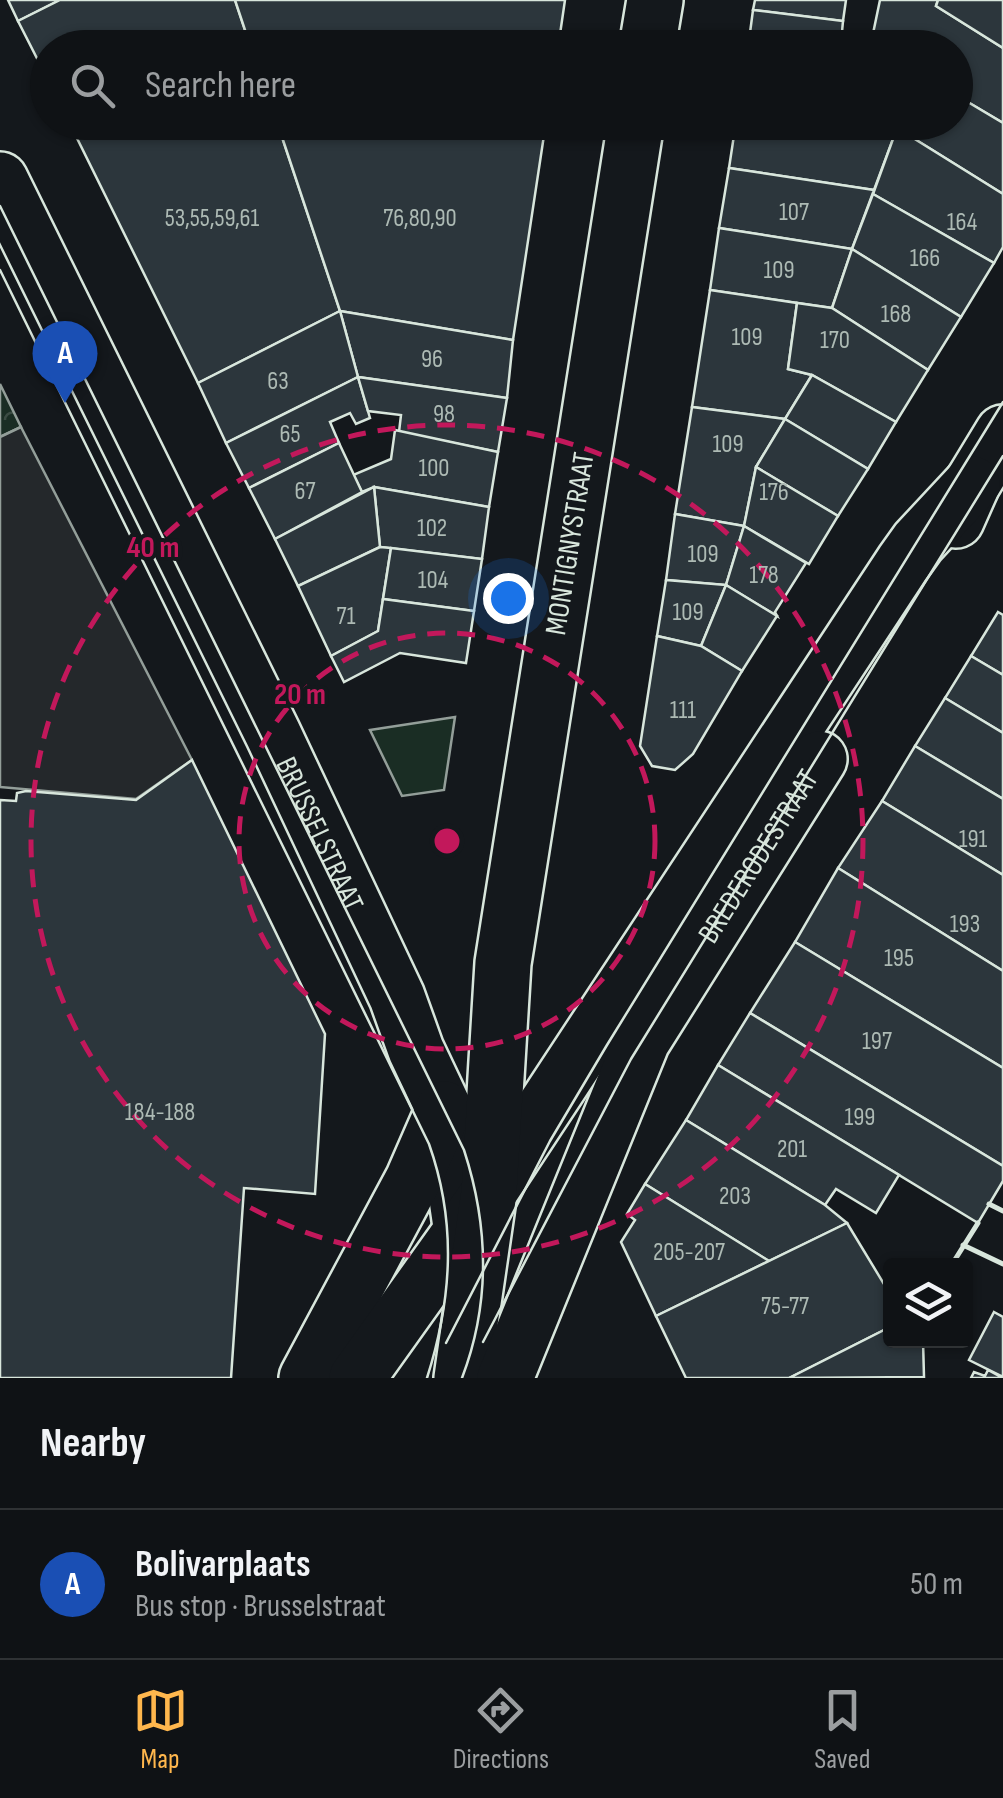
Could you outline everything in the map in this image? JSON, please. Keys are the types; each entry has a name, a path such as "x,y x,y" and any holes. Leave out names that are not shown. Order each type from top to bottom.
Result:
{"street":[{"path":"651,30 655,0"},
{"name":"MONTIGNYSTRAAT","path":"466,1358 476,1212 503,963 633,140"},
{"name":"BRUSSELSTRAAT","path":"0,180 272,734 396,997 444,1109 476,1212"},
{"name":"BREDERODESTRAAT","path":"505,1378 642,1041 909,608 940,554 972,484 1003,433"},
{"name":"BREDERODESTRAAT","path":"476,1212 918,542 972,484"},
{"name":"MONTIGNYSTRAAT","path":"307,1378 413,1180 503,963"},
{"path":"357,1378 476,1212"}],"green space":[{"path":"0,384 21,427 0,437"},
{"path":"455,717 444,790 402,796 370,730"}],"shaded area":[{"path":"21,427 192,760 136,799 0,787 0,437"}],"building":[{"path":"8,0 60,0 18,21"},
{"path":"60,0 235,0 245,30 30,30 30,45 18,21"},
{"path":"235,0 565,0 561,30 245,30"},
{"path":"755,0 846,0 843,21 753,10"},
{"path":"880,0 938,0 936,6 1003,48 1003,123 973,105 973,30 874,30"},
{"path":"938,0 1003,0 1003,48 936,6"},
{"path":"753,10 843,21 842,30 750,30"},
{"path":"973,105 1003,123 1003,194 916,140 973,140"},
{"path":"78,140 283,140 340,311 198,383"},
{"path":"283,140 543,140 513,340 340,311"},
{"path":"733,140 893,140 874,190 729,168"},
{"path":"893,140 916,140 1003,194 1003,247 994,263 873,194"},
{"path":"729,168 874,190 852,249 719,228"},
{"path":"873,194 994,263 961,317 852,249"},
{"path":"719,228 852,249 832,308 710,290"},
{"path":"852,249 961,317 928,370 832,308"},
{"path":"710,290 797,303 788,369 812,375 785,419 692,407"},
{"path":"797,303 832,308 928,370 896,422 812,375 788,369"},
{"path":"340,311 513,340 507,398 358,377"},
{"path":"340,311 358,377 226,443 198,383"},
{"path":"812,375 896,422 868,469 785,419"},
{"path":"358,377 370,418 356,424 350,413 330,422 339,443 249,488 226,443"},
{"path":"358,377 507,398 498,452 399,432 401,415 368,411"},
{"path":"692,407 785,419 756,467 744,526 675,514"},
{"path":"785,419 868,469 838,516 756,467"},
{"path":"395,430 498,452 489,507 374,487 362,492 353,475 391,459"},
{"path":"339,443 362,492 275,539 249,488"},
{"path":"756,467 838,516 809,564 744,526"},
{"path":"374,487 489,507 482,559 380,547"},
{"path":"374,487 380,547 298,586 275,539"},
{"path":"675,514 744,526 726,585 666,580"},
{"path":"744,526 806,563 775,612 777,616 726,585"},
{"path":"380,547 391,548 378,631 331,656 298,586"},
{"path":"391,548 482,559 474,611 383,599"},
{"path":"666,580 726,585 701,646 657,636"},
{"path":"726,585 777,616 742,671 701,646"},
{"path":"383,599 474,611 466,663 400,653 344,682 331,656 378,631"},
{"path":"998,612 1003,615 1003,675 971,656"},
{"path":"657,636 701,646 742,671 693,754 675,770 652,766 640,746"},
{"path":"971,656 1003,675 1003,733 945,698"},
{"path":"945,698 1003,733 1003,799 915,746"},
{"path":"915,746 1003,799 1003,875 882,801"},
{"path":"192,760 325,1034 315,1194 244,1188 231,1378 0,1378 0,800 16,801 17,793 26,791 136,800"},
{"path":"882,801 1003,875 1003,971 838,868"},
{"path":"838,868 1003,971 1003,1068 795,942"},
{"path":"795,942 1003,1068 1003,1166 750,1013"},
{"path":"750,1013 1003,1166 1003,1181 978,1223 718,1065"},
{"path":"718,1065 899,1175 876,1213 836,1189 825,1205 686,1120"},
{"path":"686,1120 825,1205 847,1223 769,1261 645,1184"},
{"path":"645,1184 769,1261 656,1316 621,1242 635,1220 627,1214"},
{"path":"847,1223 883,1282 883,1331 789,1378 686,1378 656,1316"},
{"path":"994,1312 1003,1317 1003,1377 969,1360"},
{"path":"883,1331 883,1348 923,1348 924,1377 789,1378"},
{"path":"988,1370 1003,1378 971,1378 974,1372 985,1376"}],"tram line":[{"path":"0,206 464,1150 478,1207 483,1264 478,1321 462,1378"},
{"path":"0,270 429,1144 444,1203 448,1261 442,1319 427,1378"},
{"path":"446,1343 550,1141 1003,402"},
{"path":"483,1342 631,1059 1003,456"}],"wall":[{"path":"989,1204 1003,1211"},
{"path":"956,1258 978,1223"},
{"path":"963,1245 1003,1264"}],"place":[{"name":"Bolivarplaats","path":"65,403"}]}
